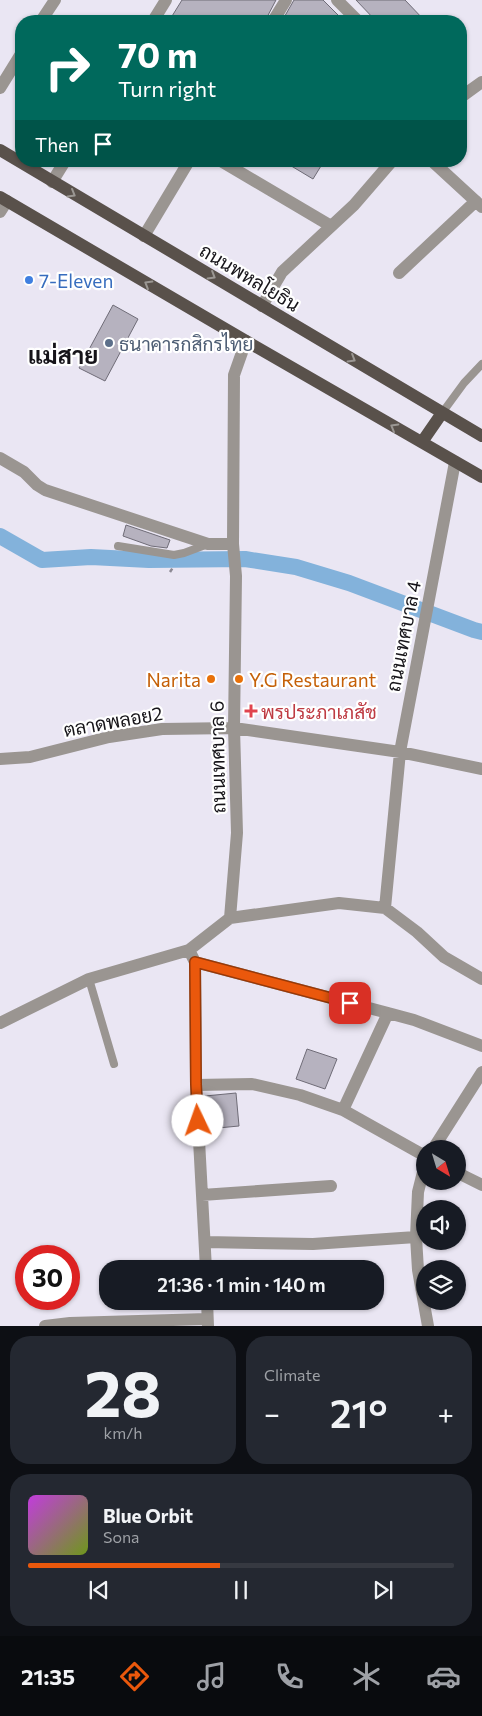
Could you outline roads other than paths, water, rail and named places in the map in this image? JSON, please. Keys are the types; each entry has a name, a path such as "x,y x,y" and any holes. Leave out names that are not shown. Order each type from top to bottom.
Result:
{"main road":[{"name":"ถนนพหลโยธิน","path":"0,150 15,159"},
{"name":"ถนนพหลโยธิน","path":"28,167 482,436"},
{"path":"4,199 482,477"},
{"path":"422,442 442,413"}],"street":[{"path":"45,15 54,0"},
{"path":"157,15 166,0"},
{"path":"277,15 286,0"},
{"path":"337,0 352,15"},
{"path":"0,88 15,64"},
{"path":"467,93 482,82"},
{"path":"52,182 61,167"},
{"path":"144,236 185,167"},
{"path":"231,167 331,226"},
{"path":"262,306 282,272 354,205 387,167"},
{"path":"399,273 479,204 439,167"},
{"path":"0,212 4,199"},
{"name":"ถนนเทศบาล 6","path":"230,918 237,833 234,728 236,576 233,544 234,375 246,341"},
{"path":"0,458 24,472 45,490 208,544 233,544"},
{"name":"ถนนเทศบาล 4","path":"385,908 400,752 430,602 455,462"},
{"name":"ตลาดพลอย2","path":"0,759 30,757 109,737 162,729 234,728 400,752 482,769"},
{"path":"0,1023 89,980 189,950 230,918 339,903 385,908 417,932 444,958 482,979"},
{"path":"189,950 195,962 196,1084 206,1260"},
{"path":"195,962 414,1020 482,1046"},
{"path":"343,1110 388,1013"},
{"path":"439,1140 482,1072"},
{"path":"196,1084 252,1084 300,1095 343,1110 416,1151"},
{"path":"466,1177 482,1186"},
{"path":"202,1195 331,1186"},
{"path":"206,1242 314,1244 416,1238"},
{"path":"417,1250 418,1270 428,1326"},
{"path":"45,1326 70,1323 208,1322"}],"lane":[{"path":"442,413 464,383 482,364"},
{"path":"118,546 184,554 208,544"},
{"path":"89,980 114,1064"}],"waterway":[{"path":"0,536 42,560 91,557 149,560 245,559 296,567 349,583 482,632"}],"place":[{"name":"7-Eleven","path":"29,280"},
{"name":"ธนาคารกสิกรไทย","path":"109,343"},
{"name":"Narita","path":"211,679"},
{"name":"Y.G Restaurant","path":"239,679"},
{"name":"พรประภาเภสัช","path":"251,711"}],"district":[{"name":"แม่สาย","path":"63,354"}]}
